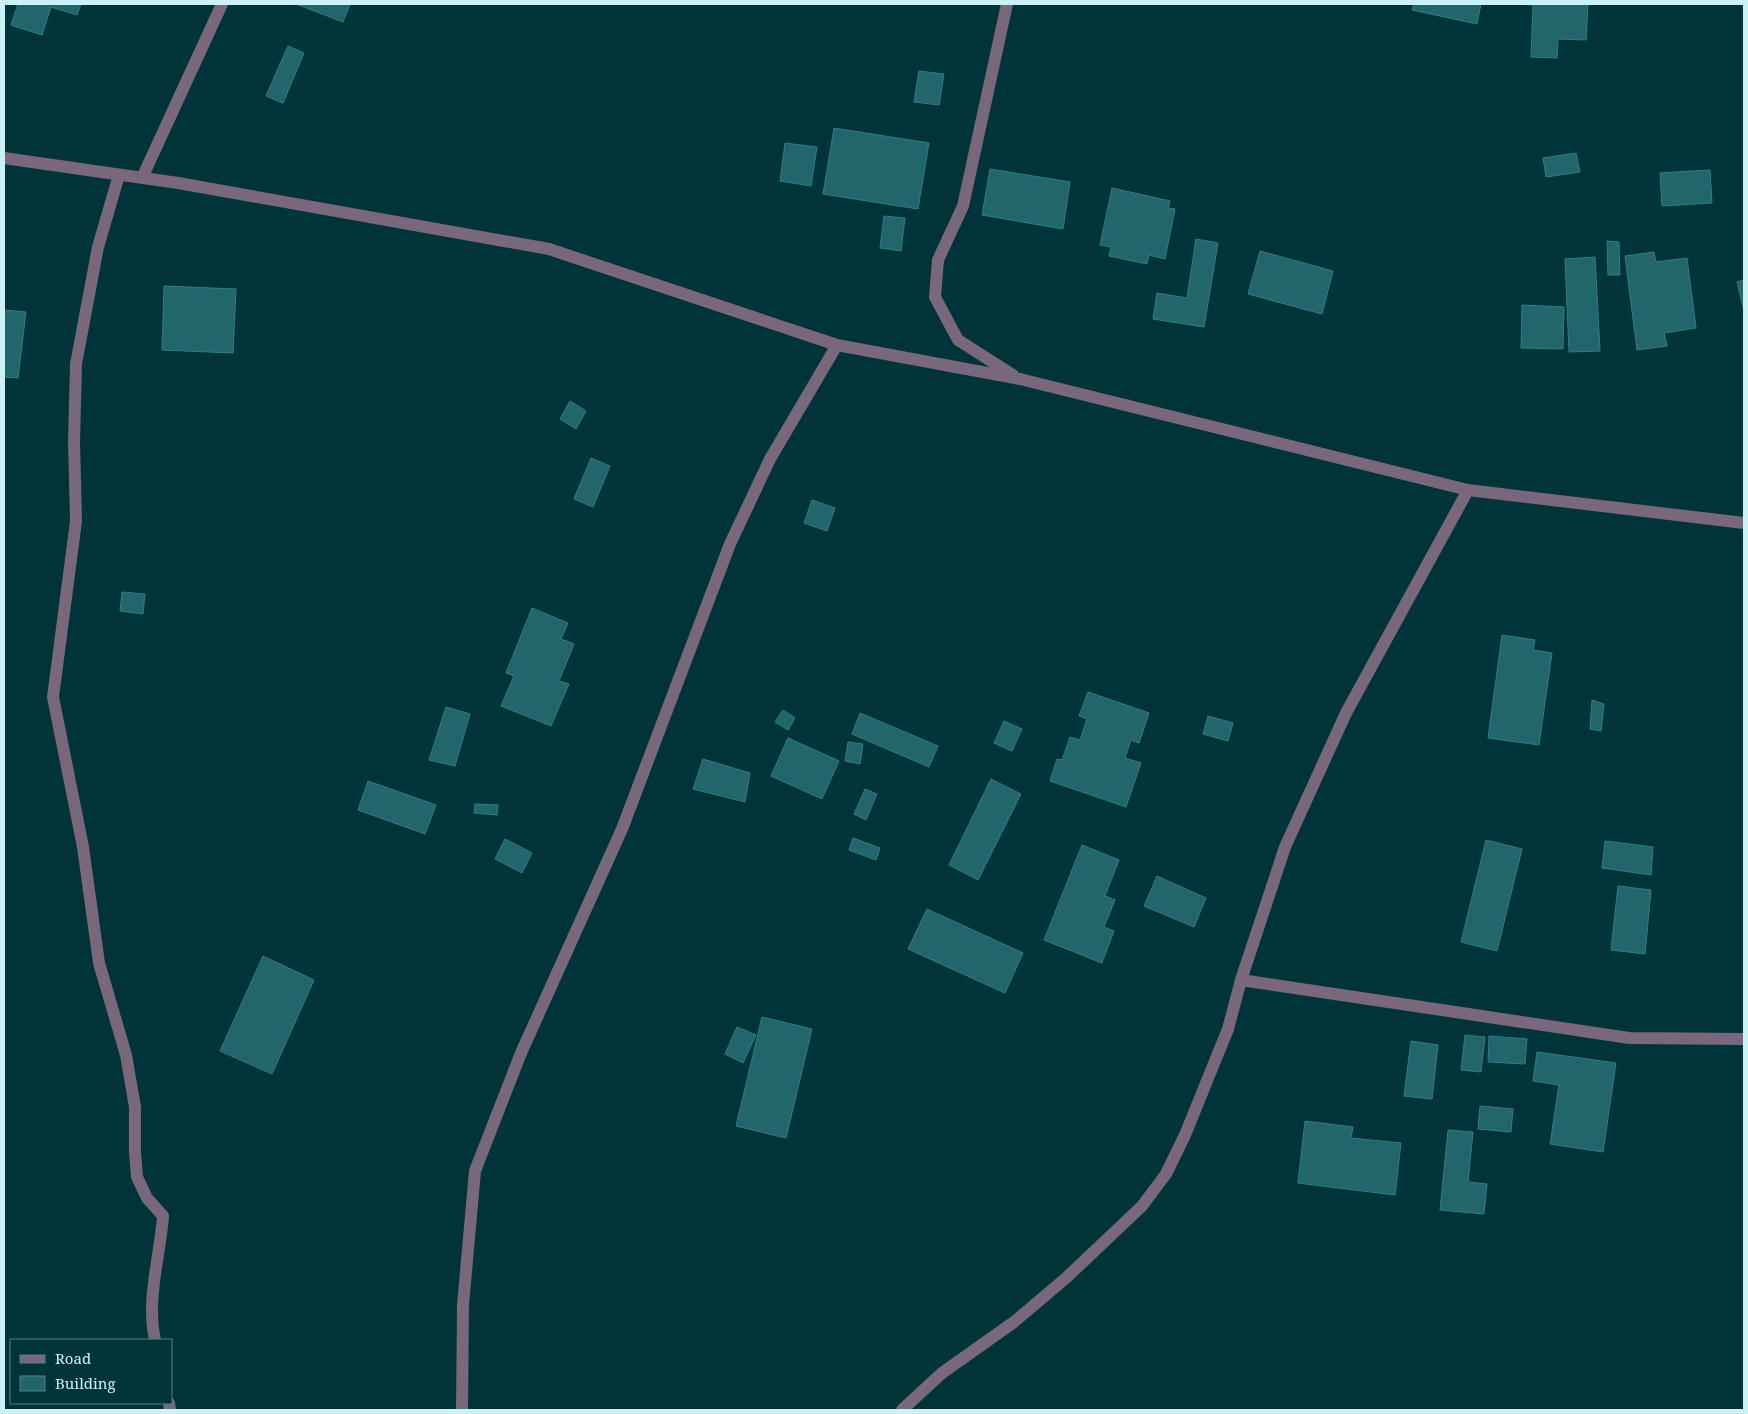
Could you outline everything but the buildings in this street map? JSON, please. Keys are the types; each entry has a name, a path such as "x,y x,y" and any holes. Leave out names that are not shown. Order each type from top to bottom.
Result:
{"street":[{"path":"142,178 222,4"},
{"path":"1007,4 963,206 938,260 935,297 958,340 1020,379"},
{"path":"4,158 178,183 549,249 838,345 1020,379 1468,490 1744,523"},
{"path":"119,175 98,247 76,364 74,442 76,521 53,697 83,848 99,963 128,1064 135,1107 134,1152 136,1177 147,1198 163,1216 162,1233 155,1268 152,1324 155,1339"},
{"path":"462,1410 463,1306 475,1171 521,1053 622,829 730,544 770,459 838,345"},
{"path":"902,1410 942,1373 1014,1322 1066,1278 1142,1206 1166,1174 1185,1135 1228,1029 1241,980 1285,847 1346,713 1468,490"},
{"path":"1241,980 1629,1038 1744,1039"}]}
